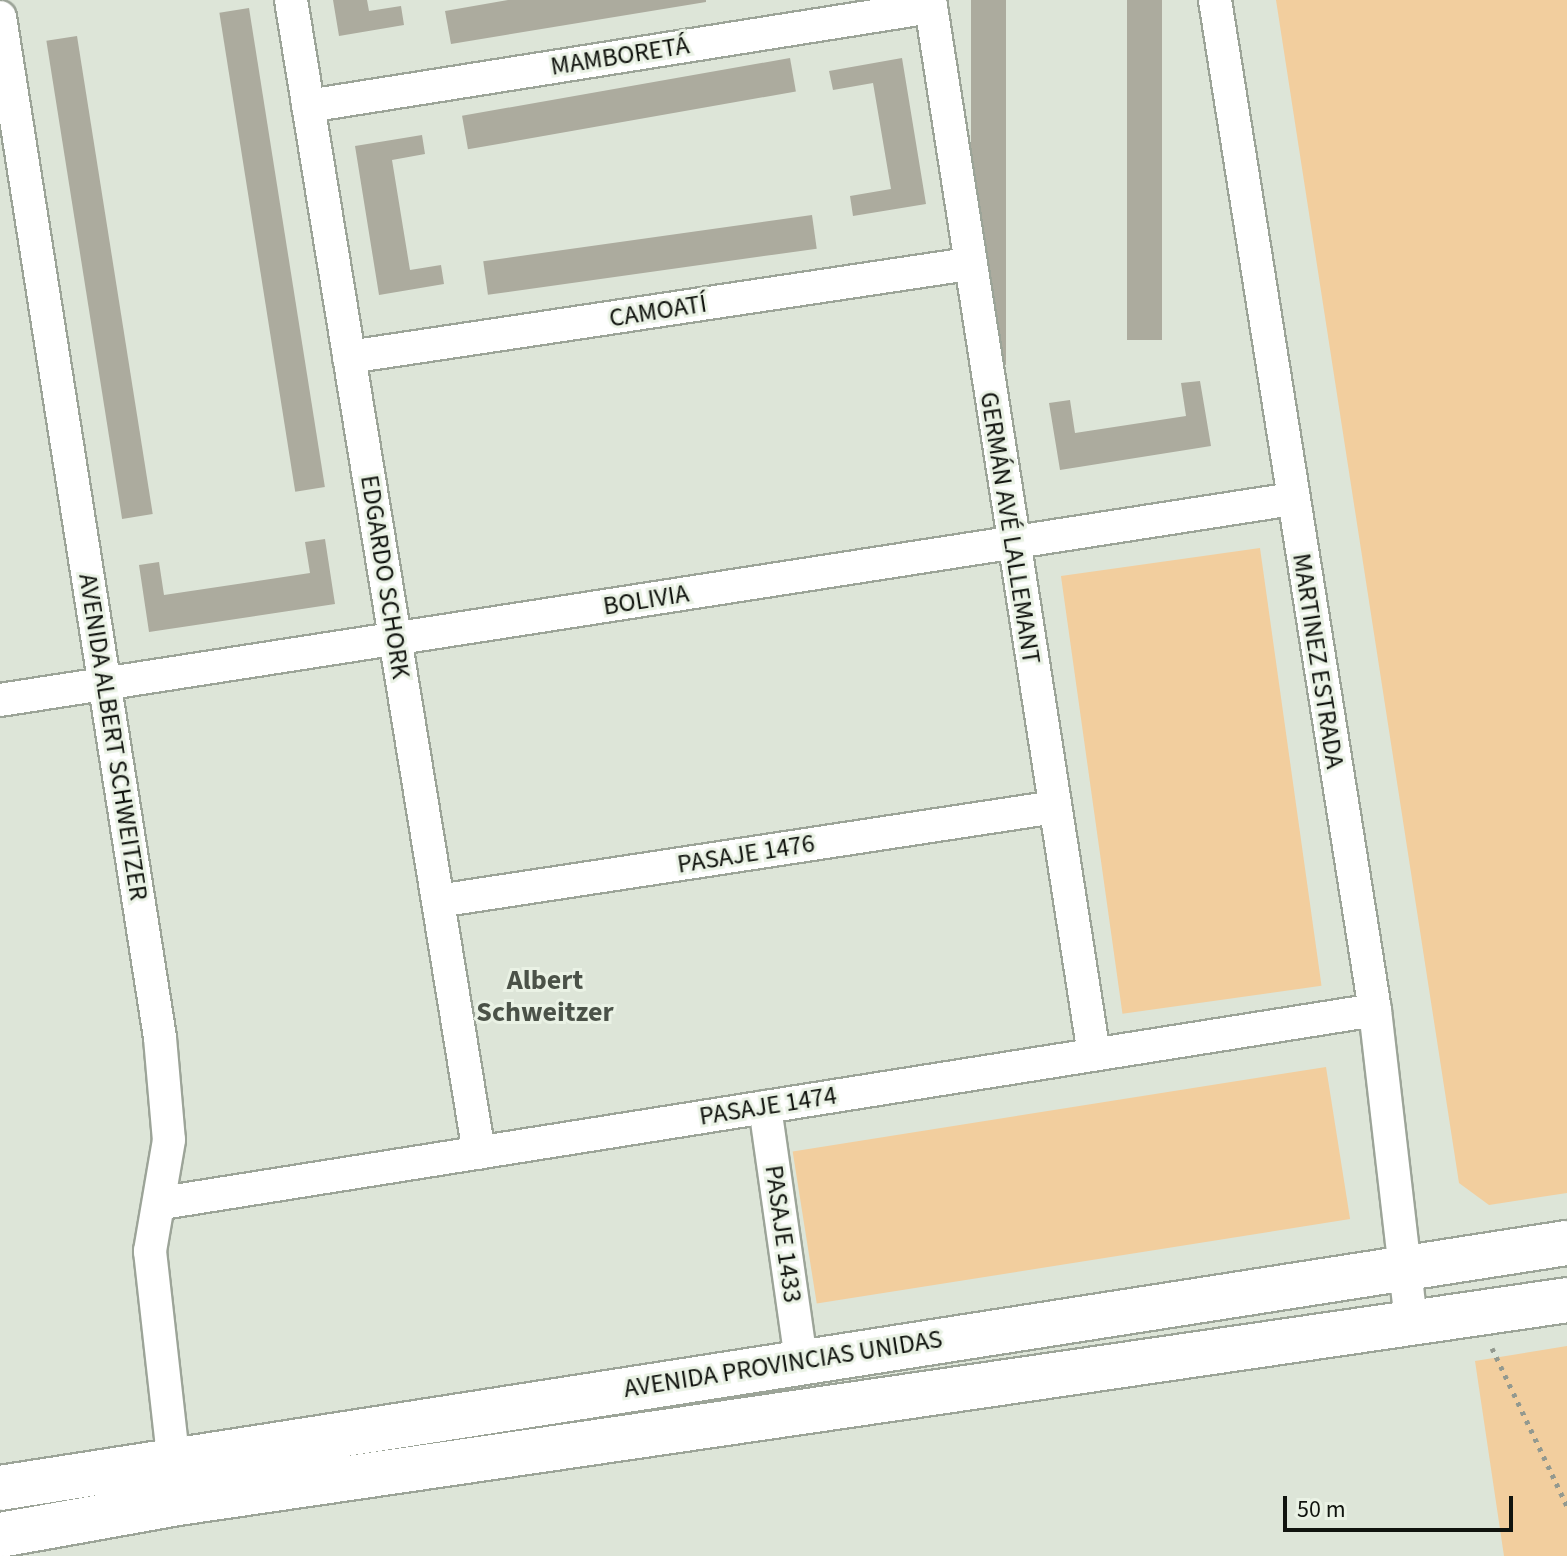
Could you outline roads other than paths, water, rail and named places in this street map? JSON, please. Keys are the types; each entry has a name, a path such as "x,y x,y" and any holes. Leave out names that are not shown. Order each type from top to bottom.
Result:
{"main road":[{"name":"AVENIDA PROVINCIAS UNIDAS","path":"0,1488 173,1458 1567,1243"},
{"name":"AVENIDA PROVINCIAS UNIDAS","path":"0,1535 178,1503 1567,1300"}],"street":[{"name":"EDGARDO SCHORK","path":"291,0 479,1153"},
{"name":"MARTINEZ ESTRADA","path":"1215,0 1375,1010 1411,1323"},
{"name":"MAMBORETÁ","path":"308,106 931,3"},
{"name":"GERMÁN AVÉ LALLEMANT","path":"931,3 968,264 1094,1054"},
{"name":"AVENIDA ALBERT SCHWEITZER","path":"0,17 160,1038 169,1140 162,1203 150,1251 173,1458"},
{"name":"CAMOATÍ","path":"349,357 968,264"},
{"name":"BOLIVIA","path":"0,700 1292,499"},
{"name":"PASAJE 1476","path":"438,901 1055,807"},
{"name":"PASAJE 1474","path":"162,1203 1375,1010"},
{"name":"PASAJE 1433","path":"765,1107 801,1361"},
{"path":"173,1458 178,1503"}],"district":[{"name":"Albert Schweitzer","path":"545,996"}]}
